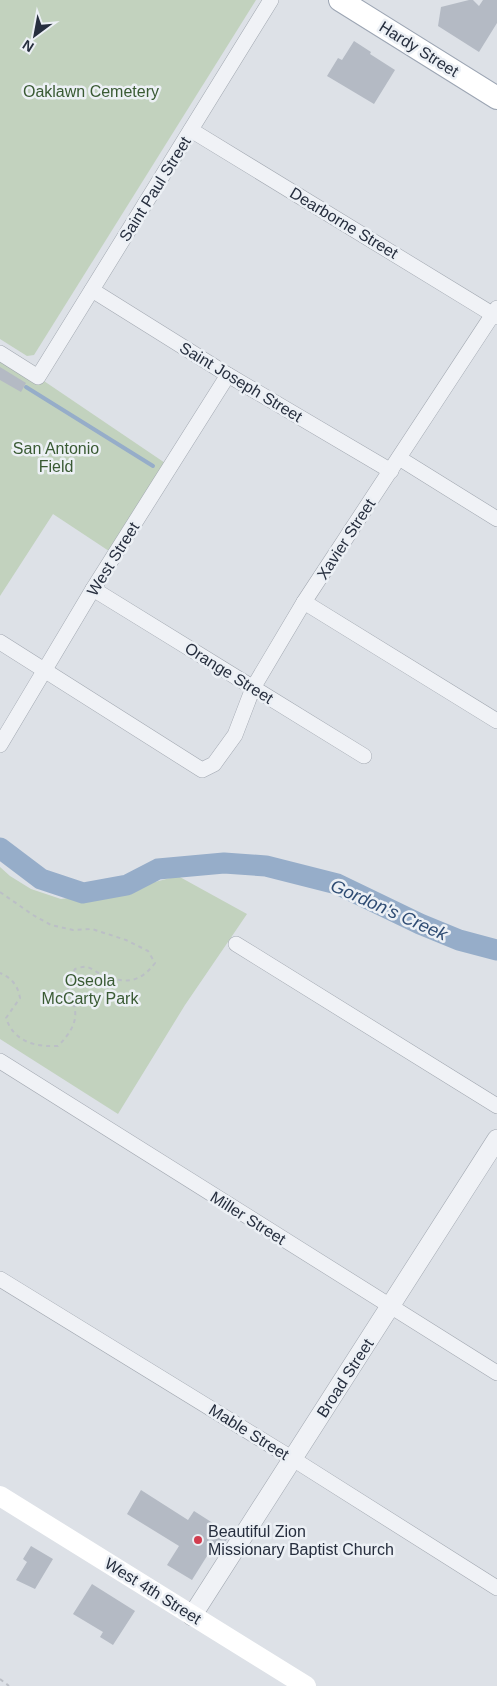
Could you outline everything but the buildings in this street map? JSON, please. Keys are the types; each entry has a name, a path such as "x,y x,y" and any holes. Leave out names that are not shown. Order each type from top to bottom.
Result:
{"main road":[{"name":"Hardy Street","path":"346,1 497,98"},
{"name":"West 4th Street","path":"0,1496 306,1686"}],"street":[{"name":"Saint Paul Street","path":"0,353 38,377 271,0"},
{"name":"Dearborne Street","path":"191,130 496,313"},
{"name":"Saint Joseph Street","path":"92,290 228,375 391,471"},
{"name":"Xavier Street","path":"44,670 202,770 214,764 235,735 253,688 304,602 496,313"},
{"name":"West Street","path":"0,745 44,670 228,375"},
{"path":"399,458 497,519"},
{"name":"Orange Street","path":"94,589 364,756"},
{"path":"304,602 497,721"},
{"path":"0,642 44,670"},
{"path":"236,944 497,1106"},
{"name":"Miller Street","path":"0,1061 497,1373"},
{"name":"Broad Street","path":"192,1616 497,1139"},
{"name":"Mable Street","path":"0,1278 497,1588"}],"path":[{"path":"0,892 51,925 73,930 92,929 126,940 148,951 154,963 146,975 133,980 117,980 87,967 75,968 66,984 73,998 76,1018 70,1033 58,1046 41,1046 23,1040 9,1028 6,1018 20,998 14,982 0,973"},
{"path":"0,1679 10,1686"}],"green space":[{"name":"Oaklawn Cemetery","path":"0,0 256,0 34,355 27,356 0,339"},
{"name":"San Antonio Field","path":"0,353 171,467 115,555 53,514 0,596"},
{"name":"Oseola McCarty Park","path":"0,867 10,876 31,889 61,899 113,897 147,884 178,876 247,914 185,1005 118,1114 0,1039"}],"waterway":[{"path":"26,387 153,466"},
{"name":"Gordon's Creek","path":"0,848 41,879 83,893 127,885 158,869 224,863 266,866 337,884 420,924 459,940 497,950"}],"place":[{"name":"Beautiful Zion Missionary Baptist Church","path":"198,1540"}]}
